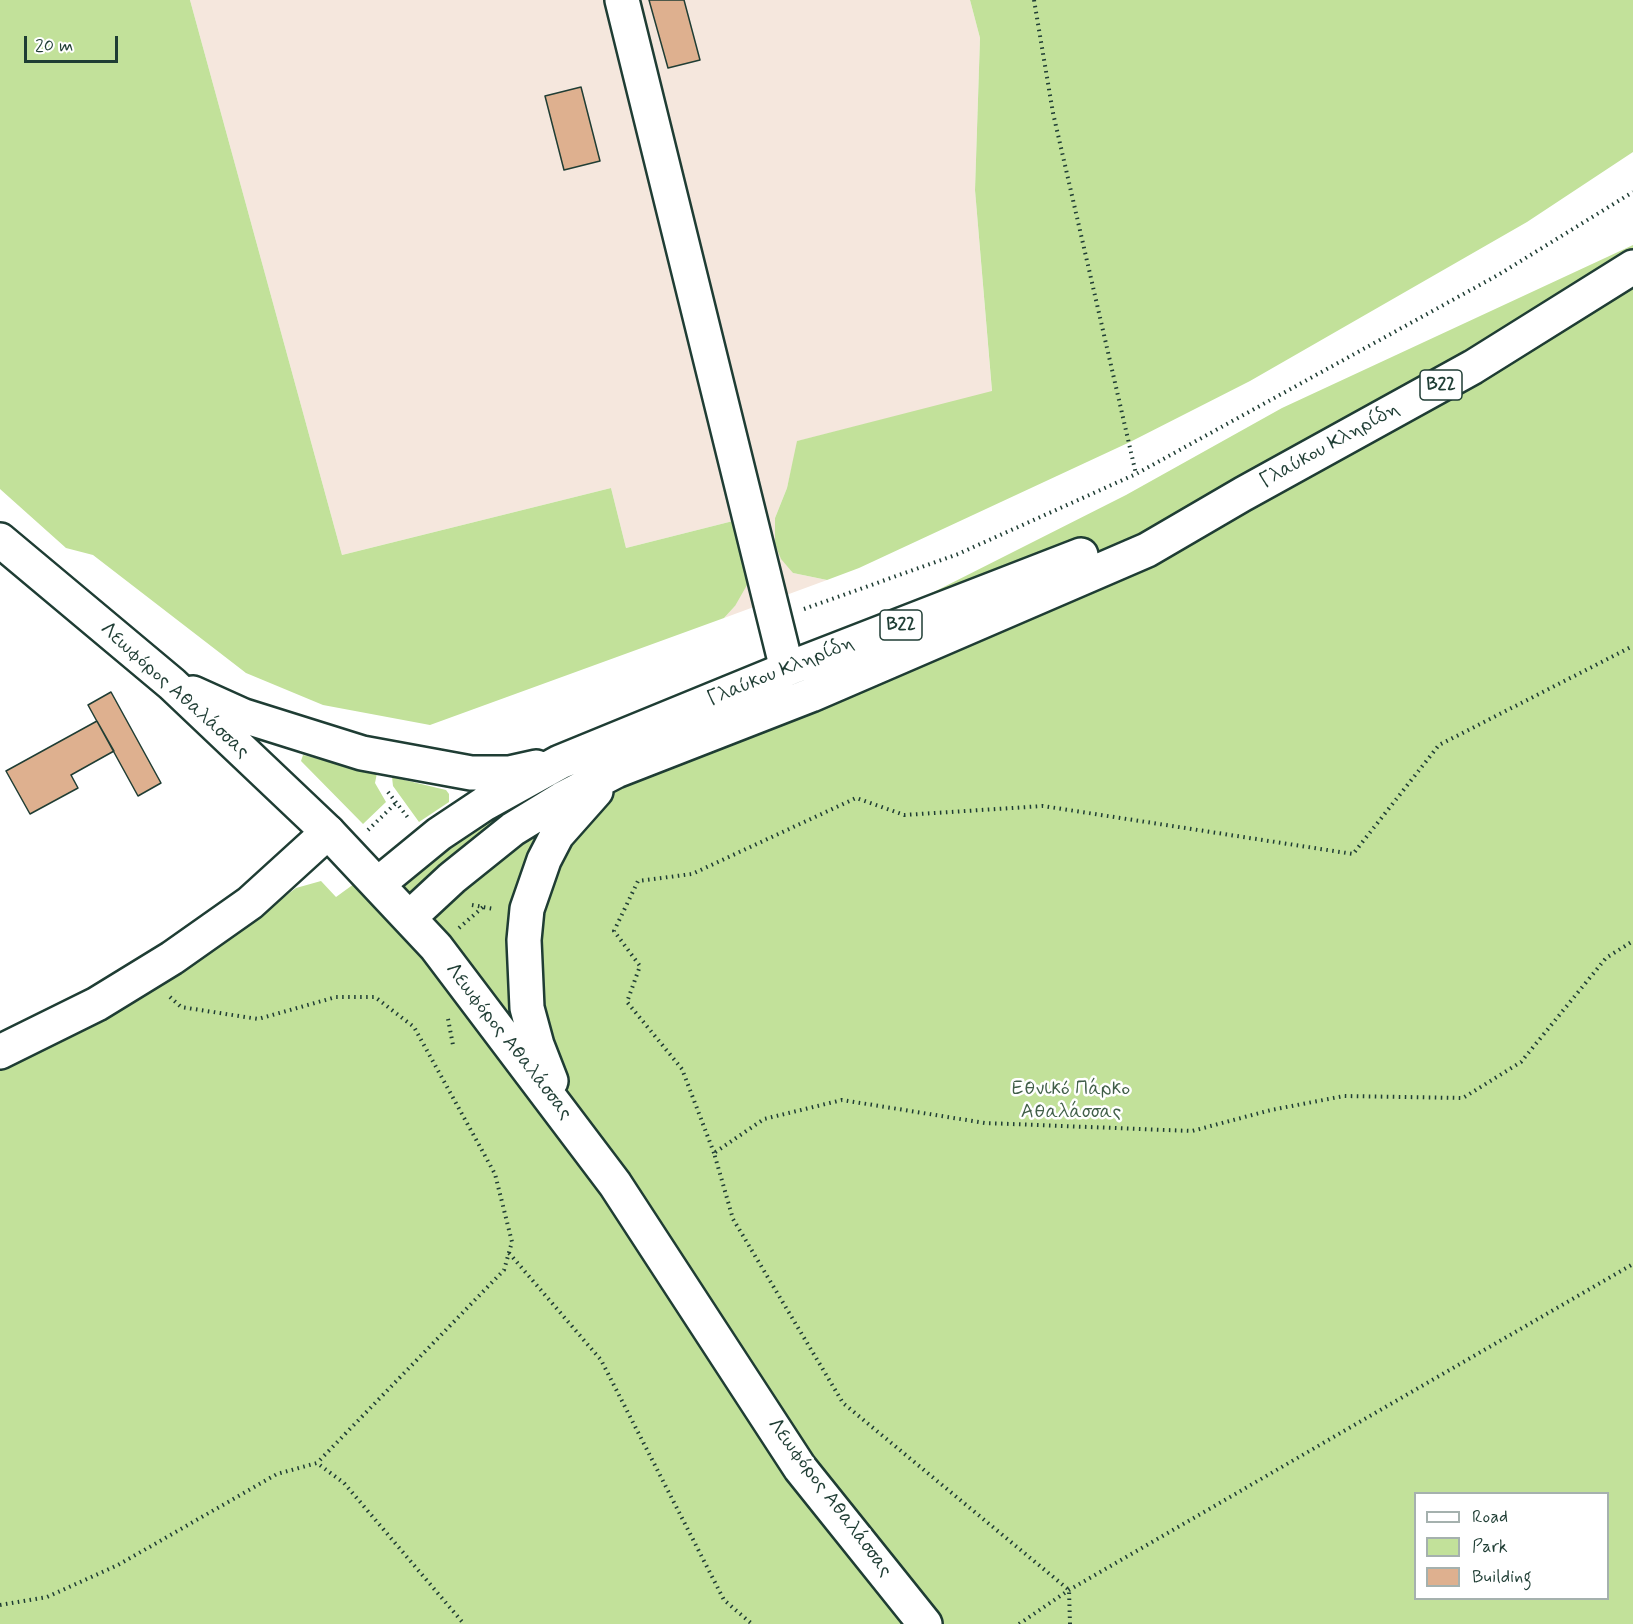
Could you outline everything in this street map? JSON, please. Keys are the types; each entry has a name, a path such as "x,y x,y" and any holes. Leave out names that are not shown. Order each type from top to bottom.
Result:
{"main road":[{"path":"622,0 787,669"},
{"name":"Γλαύκου Κληρίδη","path":"410,917 452,878 513,829 616,771 811,695 1147,550 1243,494 1473,368 1633,267"},
{"name":"Γλαύκου Κληρίδη","path":"378,884 439,834 484,804 560,762 787,669 1243,494"},
{"name":"Λεωφόρος Αθαλάσσας","path":"0,540 172,684 328,832 410,917 574,1127 615,1184 801,1468 925,1624"},
{"path":"172,684 244,716 307,737 362,753 447,771 509,773 560,762"},
{"path":"574,1127 549,1078 527,1008 524,982 527,915 538,876 557,836 573,814 616,771"},
{"path":"0,1052 97,1005 146,975 250,903 328,832"}],"path":[{"path":"1034,0 1053,113 1136,474"},
{"path":"775,620 958,554 1136,474 1498,275 1633,192"},
{"path":"1070,1624 1068,1590 843,1403 734,1219 714,1153 682,1069 627,1002 640,966 614,932 638,881 693,874 856,798 904,815 1043,806 1353,854 1439,745 1633,646"},
{"path":"714,1153 764,1119 842,1100 985,1123 1192,1131 1271,1110 1344,1096 1463,1098 1521,1062 1606,958 1633,941"},
{"path":"0,1605 47,1597 118,1565 277,1474 317,1463 504,1270 512,1242 495,1174 414,1028 375,997 336,997 258,1019 181,1007 146,975"},
{"path":"446,1010 453,1045"},
{"path":"509,1253 601,1360 724,1600 752,1624"},
{"path":"1019,1624 1068,1590 1633,1264"},
{"path":"317,1463 344,1483 464,1624"}],"shaded area":[{"path":"190,0 970,0 980,38 975,190 992,392 798,441 787,488 775,518 793,573 827,580 724,618 735,606 737,520 626,548 611,488 342,555"}],"green space":[{"path":"0,0 190,0 342,555 611,488 626,548 737,520 751,578 735,606 724,618 430,725 323,705 246,673 93,555 66,548 0,489"},
{"path":"970,0 1633,0 1633,152 1527,222 1250,381 1130,442 859,568 827,580 793,573 781,559 775,544 775,518 787,488 797,441 992,391 975,190 980,38"},
{"name":"Εθνικό Πάρκο Αθαλάσσας","path":"1633,245 1633,1624 0,1624 0,1060 246,926 296,888 321,881 336,897 376,868 488,803 850,626 914,602 1126,495 1282,408"},
{"path":"303,755 377,773 375,783 386,802 363,824 301,761"},
{"path":"392,777 446,790 449,794 449,802 419,822 393,786"}],"building":[{"path":"649,0 684,0 700,60 668,68"},
{"path":"581,87 600,161 564,170 545,96"},
{"path":"111,692 161,783 138,796 88,705"},
{"path":"97,721 114,751 71,775 78,788 30,814 6,771"}]}
